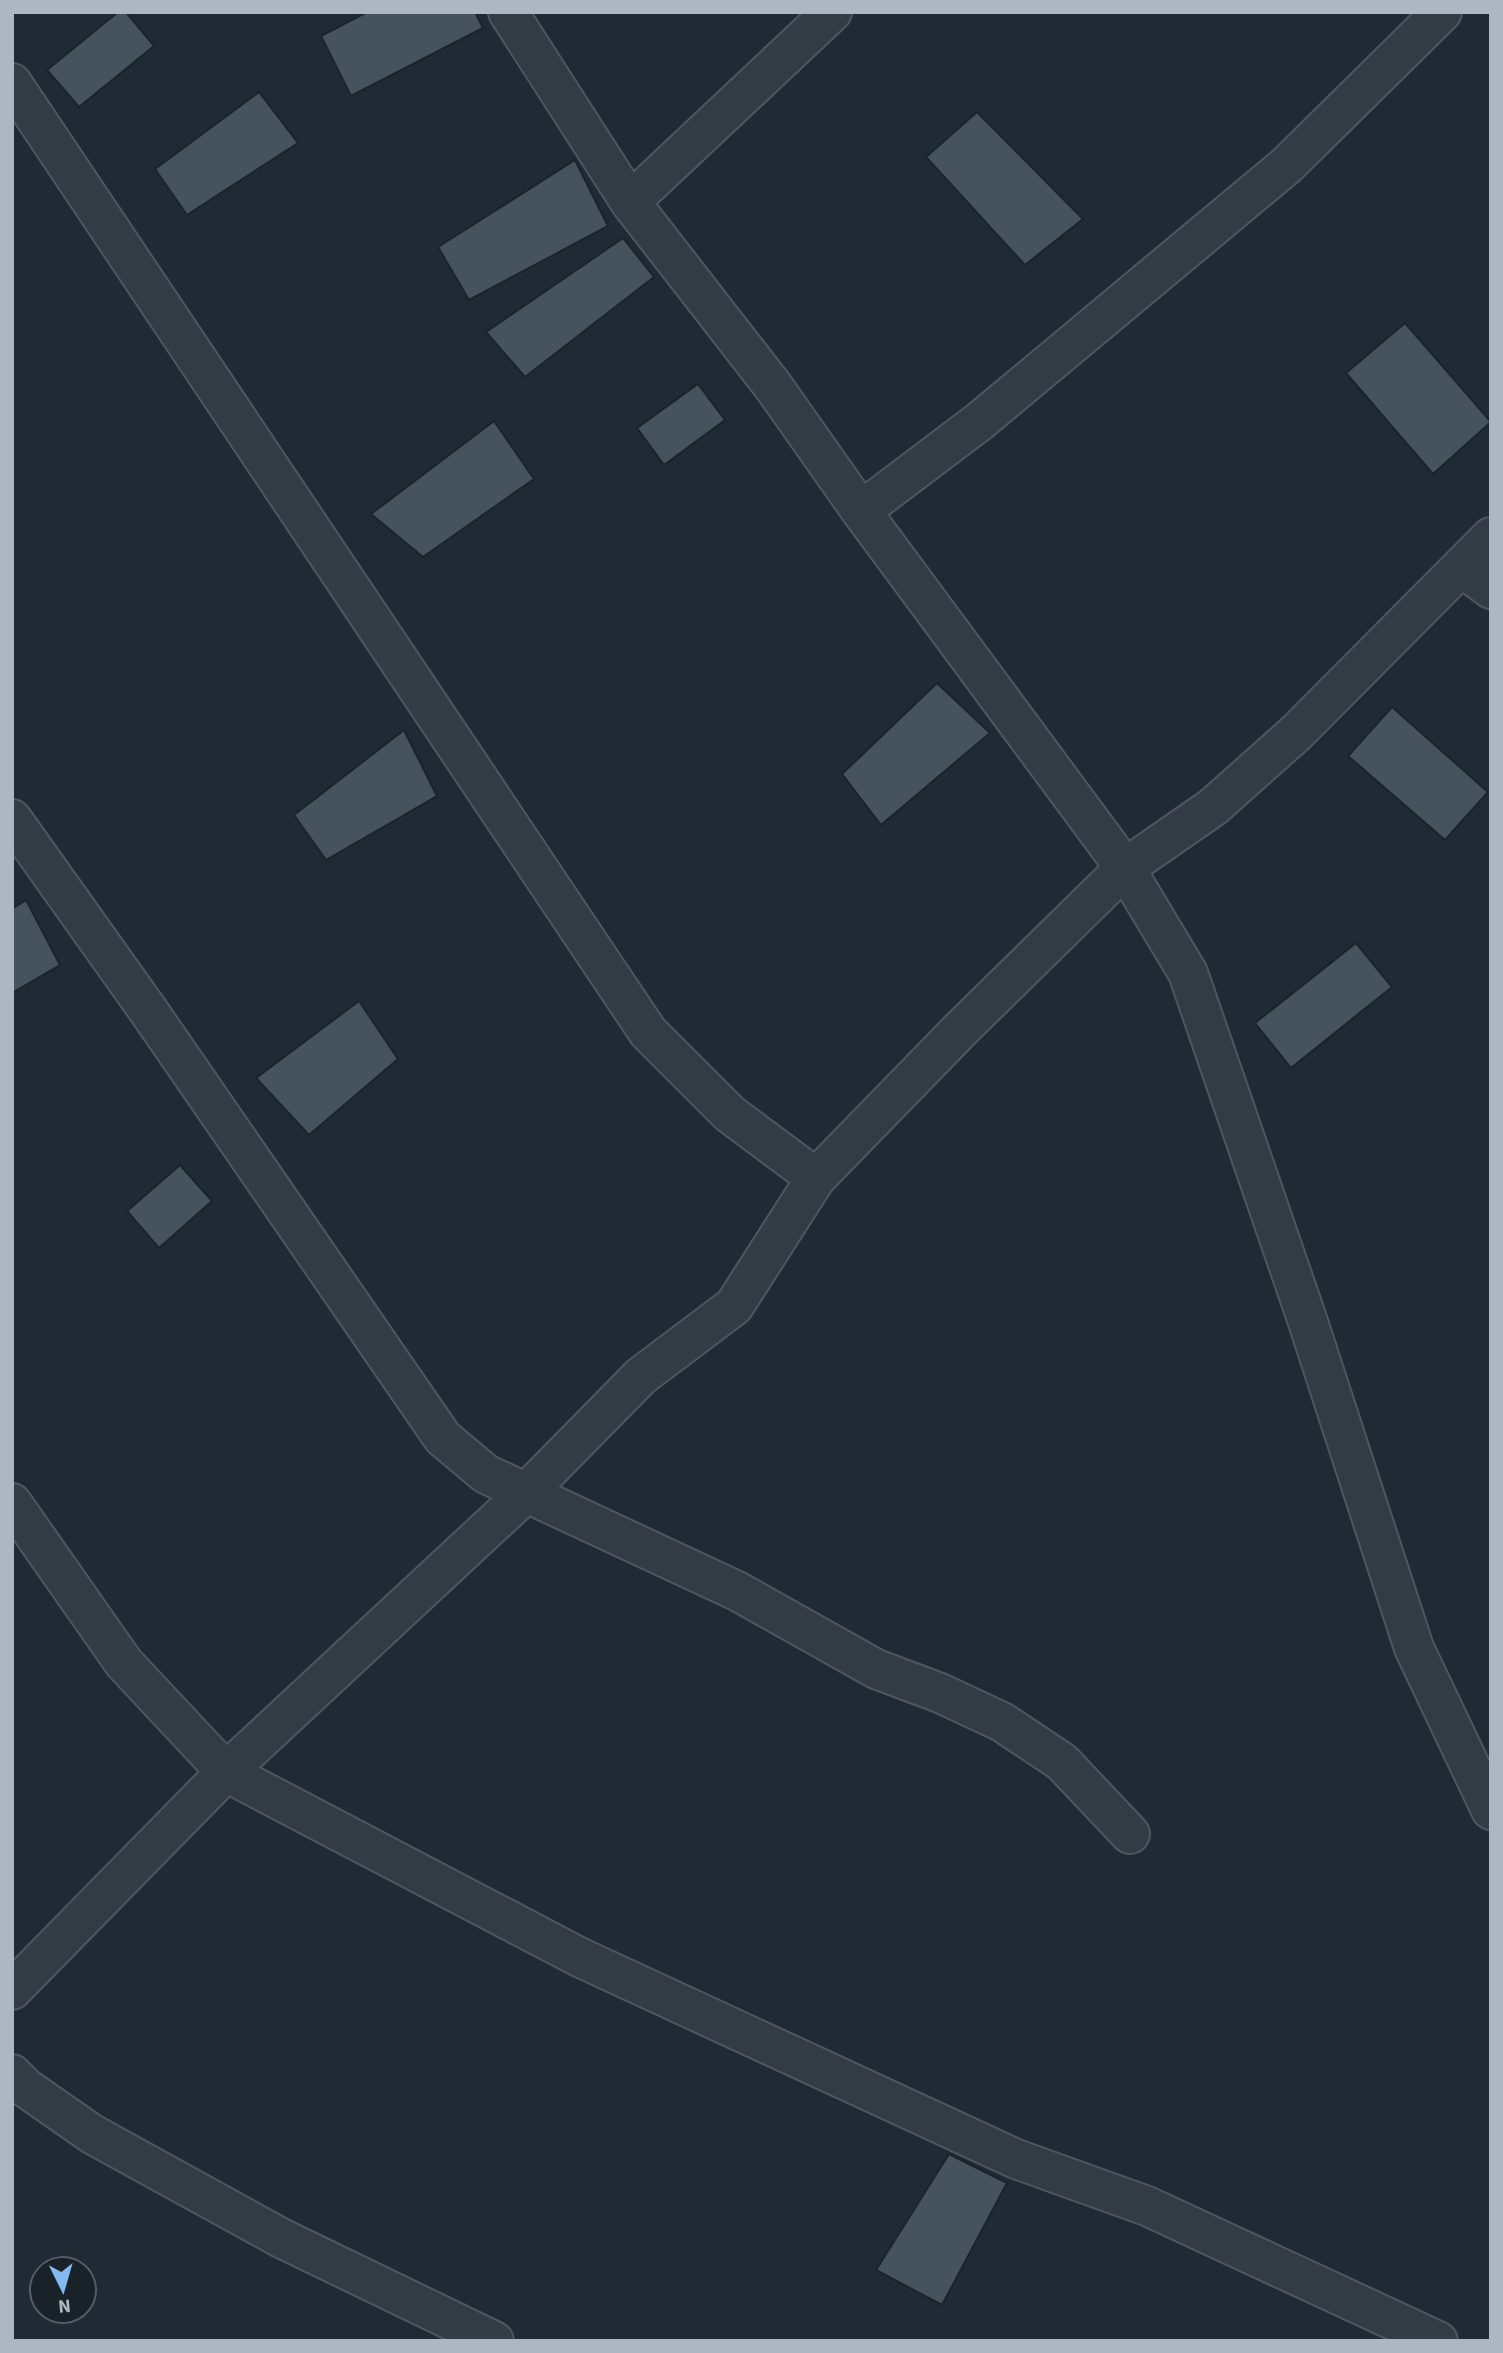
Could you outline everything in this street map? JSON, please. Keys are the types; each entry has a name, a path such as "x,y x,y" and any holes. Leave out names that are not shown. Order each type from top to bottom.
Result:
{"street":[{"path":"508,12 631,202 773,386 861,512 1125,868 1188,973 1308,1322 1414,1647 1491,1810"},
{"path":"631,202 832,12"},
{"path":"861,512 980,421 1276,174 1442,12"},
{"path":"12,83 648,1032 730,1114 816,1178"},
{"path":"12,1990 226,1772 526,1493 641,1376 734,1306 816,1178 960,1030 1125,868 1213,807 1476,578 1491,537"},
{"path":"12,819 158,1025 443,1438 486,1475 737,1591 876,1669 940,1693 1002,1722 1062,1762 1130,1834"},
{"path":"12,1503 124,1663 226,1772 579,1957 1016,2159 1147,2206 1438,2341"},
{"path":"12,2074 26,2088 92,2134 281,2238 494,2341"}],"building":[{"path":"118,12 126,12 154,46 79,107 47,70"},
{"path":"367,12 475,12 483,28 351,96 321,36"},
{"path":"259,92 298,143 187,215 155,169"},
{"path":"977,112 1083,219 1025,265 926,157"},
{"path":"575,160 608,226 469,300 438,247"},
{"path":"623,238 654,277 525,377 486,332"},
{"path":"1405,323 1491,422 1433,474 1346,373"},
{"path":"698,384 725,420 664,465 637,428"},
{"path":"494,421 534,479 423,557 371,514"},
{"path":"937,683 990,733 881,825 842,774"},
{"path":"1392,707 1488,792 1445,840 1348,756"},
{"path":"404,730 437,796 326,860 294,815"},
{"path":"26,900 60,965 12,993 12,909"},
{"path":"1356,943 1392,987 1291,1068 1255,1023"},
{"path":"359,1001 398,1059 309,1135 256,1078"},
{"path":"180,1165 212,1201 159,1248 127,1211"},
{"path":"949,2154 1007,2183 942,2305 876,2270"}]}
